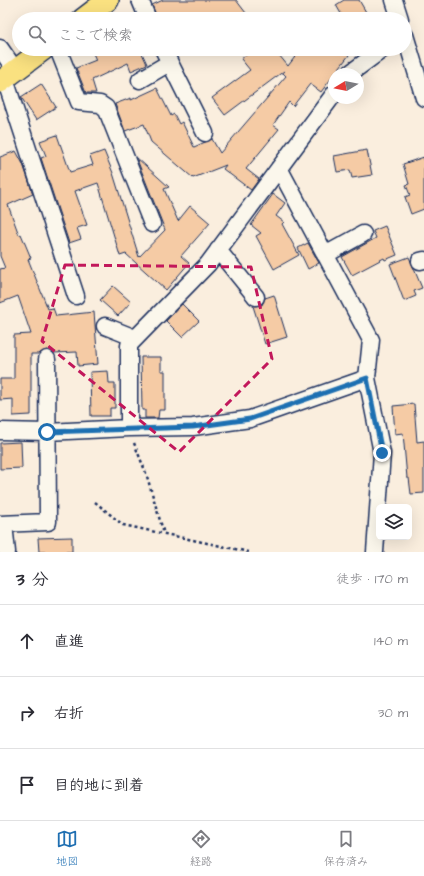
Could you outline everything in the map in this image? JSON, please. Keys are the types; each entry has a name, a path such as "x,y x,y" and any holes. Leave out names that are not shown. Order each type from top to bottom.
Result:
{"main road":[{"path":"7,77 35,56"}],"street":[{"path":"140,0 145,12"},
{"path":"394,0 398,12"},
{"path":"0,48 7,77 76,296"},
{"path":"61,56 79,102 100,104 106,108 152,224"},
{"path":"140,80 166,56 204,133"},
{"path":"357,68 373,56"},
{"path":"411,56 424,98"},
{"path":"129,428 129,345 208,264 328,102"},
{"path":"279,168 371,340 367,378 382,453 375,552"},
{"path":"325,255 363,234"},
{"path":"218,250 256,297"},
{"path":"105,326 136,338"},
{"path":"6,552 2,524 48,522 47,360"},
{"path":"0,431 47,432 193,427 250,419 367,378"}],"path":[{"path":"129,428 146,473 164,534"},
{"path":"95,502 123,525 248,552"}],"highlighted area":[{"path":"65,265 251,267 272,359 179,452 42,341"}],"building":[{"path":"163,0 236,0 245,12 154,12 152,5"},
{"path":"344,0 359,0 366,12 340,12 336,5"},
{"path":"94,56 143,56 147,64 131,71 128,63 92,80 96,93 86,93 76,68 96,60"},
{"path":"245,56 280,56 288,66 296,56 348,56 339,68 328,68 328,83 321,92 310,84 293,106 289,102 273,125 279,129 246,169 259,179 251,190 223,169 226,165 193,178 151,142 144,124 125,131 115,104 131,98 131,100 157,88 171,116 174,114 179,124 182,122 194,147 212,139 220,153 286,76 283,73 284,71 225,115 212,98 250,70 241,59"},
{"path":"41,84 56,107 36,120 21,97"},
{"path":"57,135 70,172 93,165 90,156 104,151 113,173 139,257 165,230 136,157 169,187 164,189 178,221 190,206 210,223 181,256 189,263 166,290 126,254 120,256 98,183 75,191 87,225 77,228 81,239 69,243 41,158 46,156 40,141"},
{"path":"367,150 372,175 352,178 350,170 337,172 334,156"},
{"path":"16,151 23,164 33,194 8,205 19,235 21,234 31,258 28,259 48,309 53,308 56,316 94,312 98,364 78,366 77,352 54,353 47,350 39,354 31,354 31,415 13,416 13,399 0,400 0,379 14,379 14,335 31,334 18,296 0,303 0,269 5,268 0,256 0,157"},
{"path":"424,157 424,209 411,214 405,197 410,195 406,185 409,184 403,164"},
{"path":"273,194 285,203 276,216 284,222 282,224 299,255 274,269 256,236 261,233 251,225"},
{"path":"385,226 397,255 385,260 384,258 352,275 342,257 376,238 373,231"},
{"path":"308,243 319,263 308,269 298,248"},
{"path":"409,257 422,288 414,291 416,296 404,301 390,264"},
{"path":"113,286 131,302 118,316 100,300"},
{"path":"274,295 287,337 265,344 253,306 262,305 265,298"},
{"path":"182,304 199,321 182,337 166,321"},
{"path":"141,357 161,357 161,371 165,371 165,410 159,410 158,418 145,418 145,410 142,410"},
{"path":"108,371 109,383 115,383 115,408 110,408 110,416 91,416 90,372"},
{"path":"414,404 417,442 424,441 424,493 411,494 409,478 407,478 403,433 395,434 393,406"},
{"path":"21,442 22,468 0,469 0,443"},
{"path":"72,537 72,552 39,552 38,538"}],"route":[{"path":"47,432 193,427 250,419 367,378 382,453"}]}
